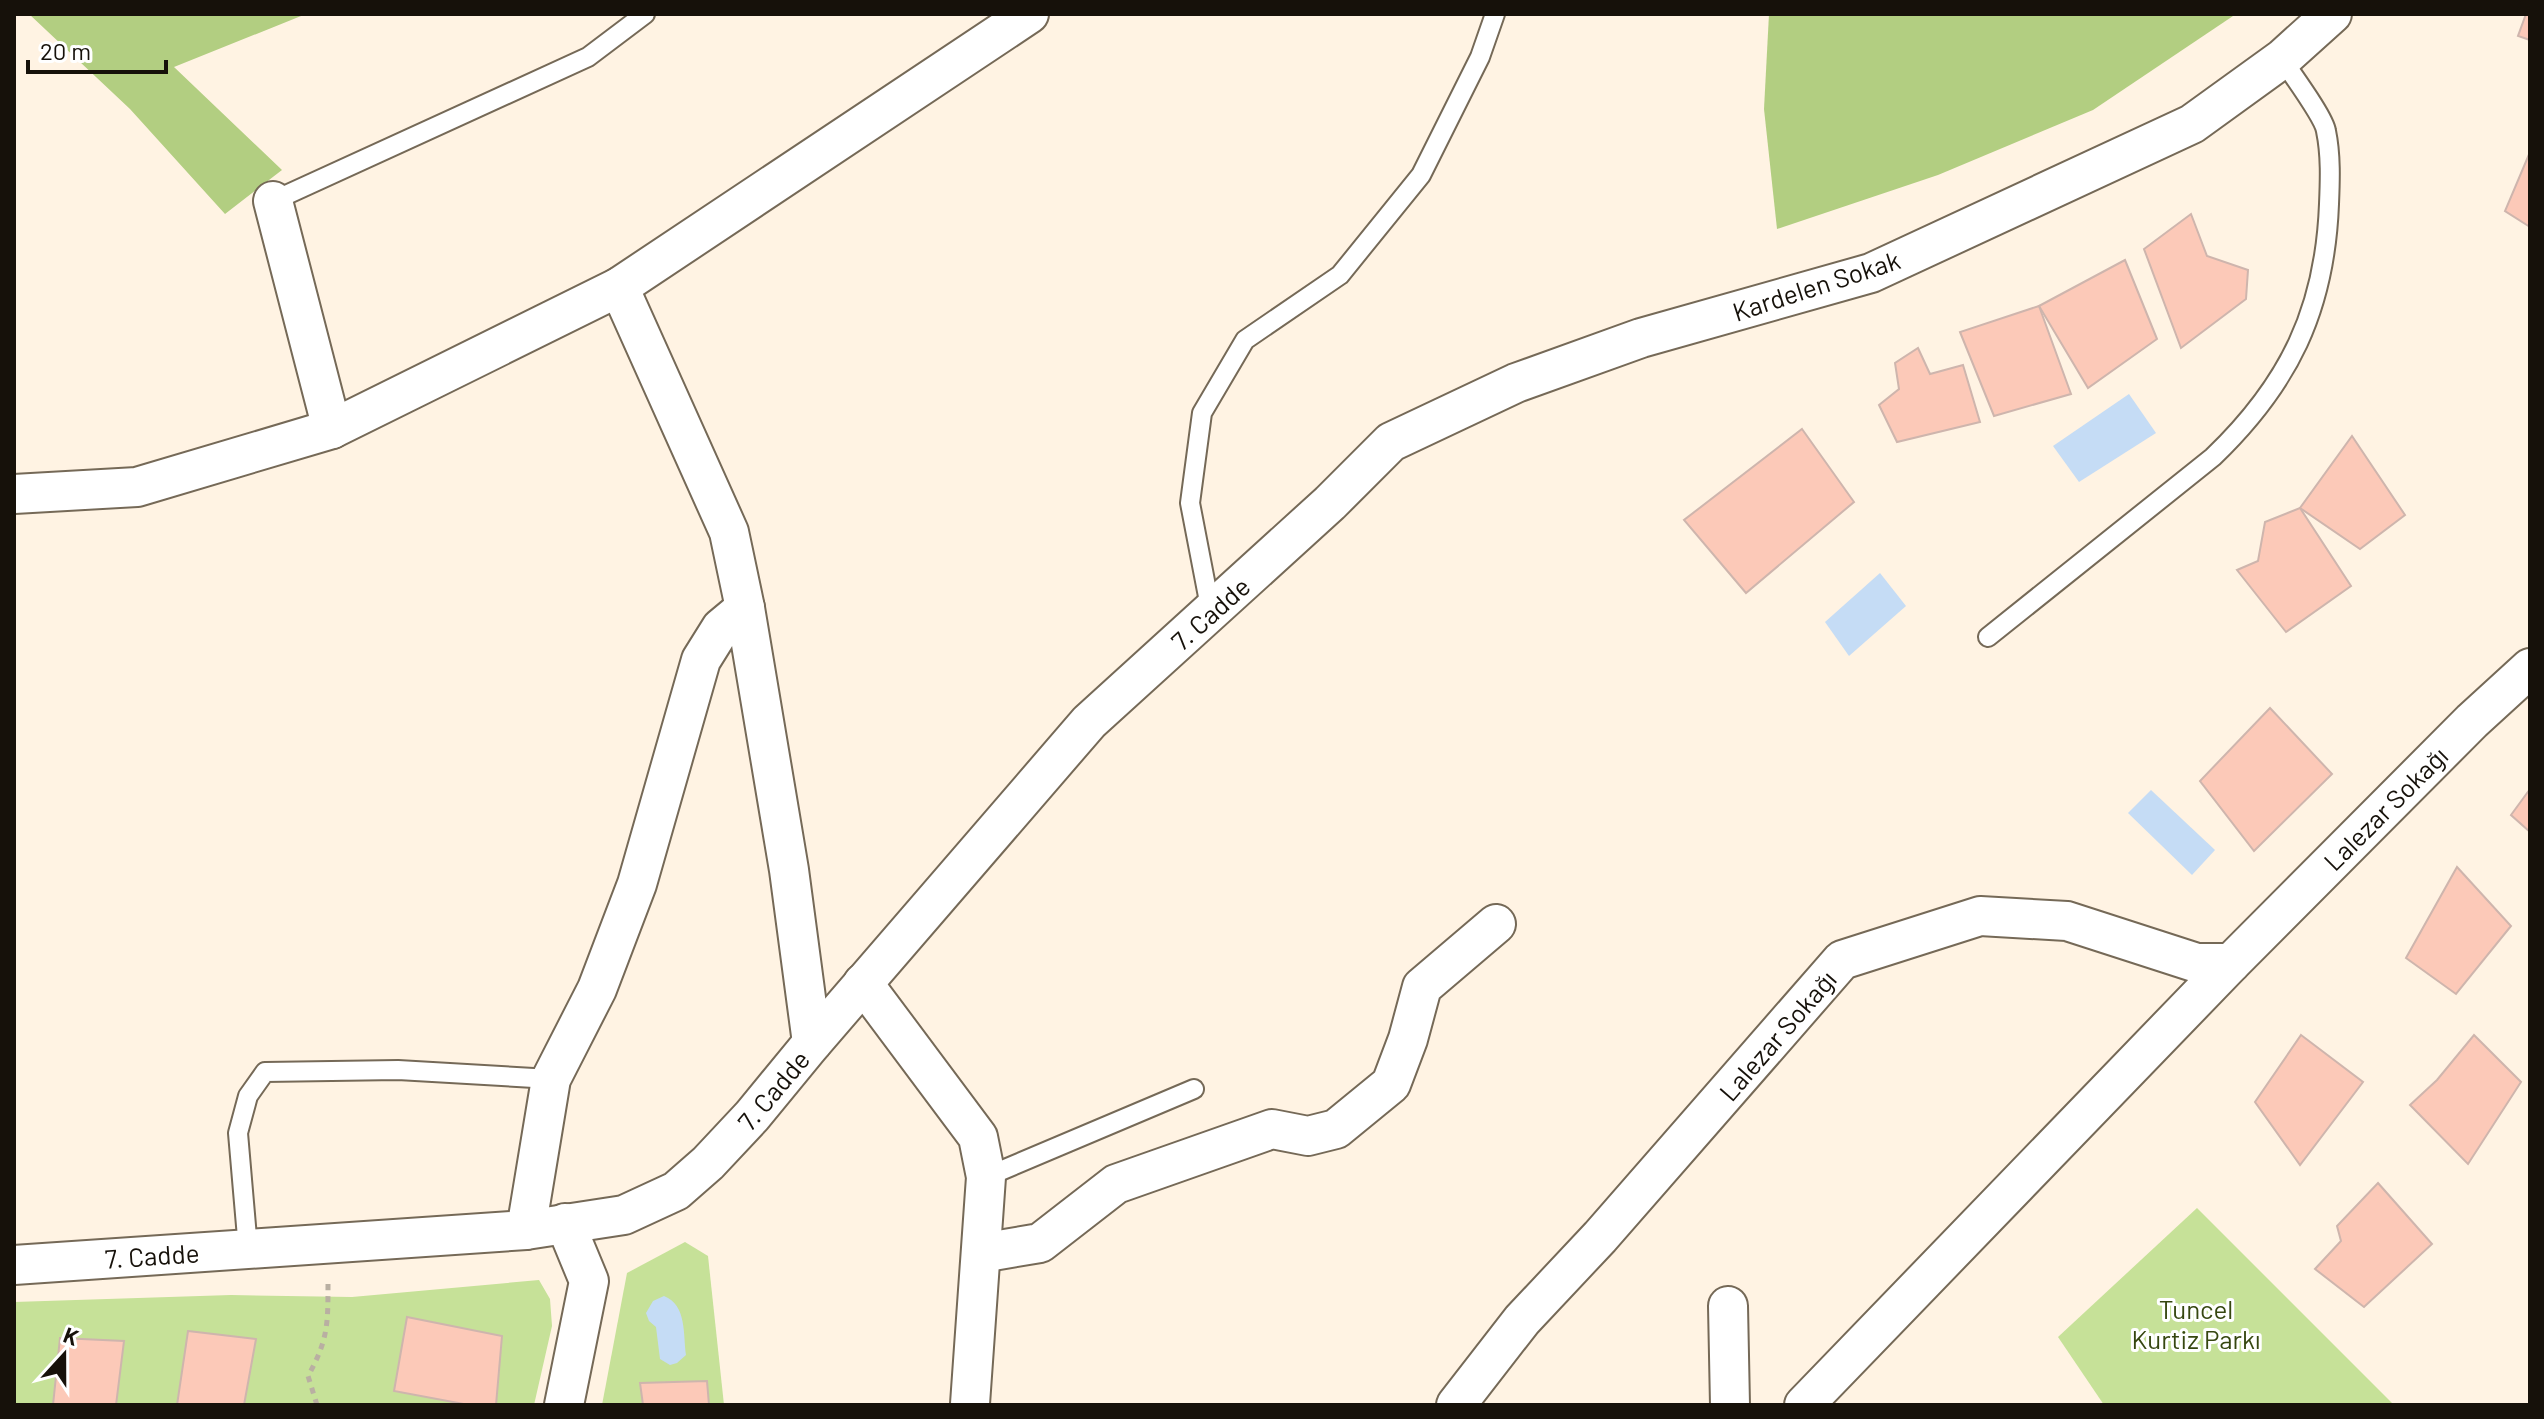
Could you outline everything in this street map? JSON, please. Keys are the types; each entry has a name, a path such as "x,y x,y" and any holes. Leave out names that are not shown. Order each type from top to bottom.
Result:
{"street":[{"path":"14,494 137,487 332,429 619,287 1029,14"},
{"name":"Kardelen Sokak","path":"1330,503 1391,442 1516,383 1641,338 1871,273 2192,124 2282,59 2332,14"},
{"path":"273,201 332,429"},
{"path":"619,287 729,532 745,608 789,870 812,1043"},
{"name":"7. Cadde","path":"14,1265 526,1230 624,1215 676,1191 708,1163 752,1116 1089,722 1330,503"},
{"path":"526,1230 551,1079 597,989 637,884 701,660 721,628 745,608"},
{"name":"Lalezar Sokağı","path":"1456,1405 1522,1320 1600,1237 1842,960 1980,916 2067,921 2197,963 2231,963 2472,721 2530,668"},
{"path":"981,1253 1040,1243 1116,1184 1272,1129 1308,1136 1336,1129 1391,1084 1408,1039 1422,987 1496,924"},
{"path":"1804,1405 2231,963"},
{"path":"863,983 978,1137 986,1177 970,1404"},
{"path":"564,1405 589,1281 565,1223"},
{"path":"1728,1306 1730,1405"}],"lane":[{"path":"273,201 588,57 645,14"},
{"path":"1211,612 1190,503 1202,413 1245,340 1340,275 1421,175 1480,57 1495,14"},
{"path":"1988,637 2213,457 2260,407 2292,360 2309,317 2321,273 2328,228 2330,178 2326,128 2282,59"},
{"path":"248,1249 238,1133 248,1096 265,1072 398,1070 551,1079"},
{"path":"986,1177 1194,1089"}],"path":[{"path":"317,1405 308,1376 319,1356 327,1329 329,1244"}],"green space":[{"path":"29,14 306,14 174,67 282,170 225,214 130,109"},
{"path":"1769,14 2236,14 2093,110 1938,175 1777,229 1764,109"},
{"name":"Tuncel Kurtiz Parkı","path":"2197,1208 2394,1405 2104,1405 2058,1337"},
{"path":"685,1242 708,1256 724,1405 602,1405 627,1273"},
{"path":"539,1280 550,1299 552,1326 534,1405 14,1405 14,1302 231,1295 352,1297"}],"water":[{"path":"2129,394 2156,433 2079,482 2053,446"},
{"path":"1880,573 1906,606 1849,656 1825,622"},
{"path":"2151,790 2215,850 2192,875 2128,813"},
{"path":"664,1296 677,1306 684,1329 686,1355 670,1365 660,1359 656,1327 646,1313 653,1301"}],"building":[{"path":"2526,14 2530,14 2530,40 2518,36"},
{"path":"2530,152 2530,227 2505,211"},
{"path":"2191,214 2207,256 2248,270 2246,299 2181,348 2144,249"},
{"path":"2125,260 2157,339 2088,388 2039,306"},
{"path":"2039,306 2071,394 1994,416 1960,332"},
{"path":"1918,348 1930,374 1963,365 1980,422 1897,442 1879,405 1899,389 1895,363"},
{"path":"1802,429 1854,502 1746,593 1684,520"},
{"path":"2352,436 2405,515 2360,549 2300,508"},
{"path":"2300,508 2351,586 2286,632 2237,570 2258,561 2265,522"},
{"path":"2270,708 2332,774 2254,851 2200,781"},
{"path":"2530,789 2530,832 2511,815"},
{"path":"2457,867 2511,926 2456,994 2406,958"},
{"path":"2301,1035 2363,1082 2300,1165 2255,1102"},
{"path":"2474,1035 2521,1082 2468,1164 2410,1105 2437,1080"},
{"path":"2378,1183 2432,1244 2364,1307 2315,1269 2341,1241 2337,1226"},
{"path":"407,1317 502,1336 496,1405 469,1405 394,1391"},
{"path":"188,1331 256,1339 244,1405 177,1405"},
{"path":"60,1338 124,1341 116,1405 53,1405"},
{"path":"707,1381 709,1405 643,1405 640,1383"}]}
